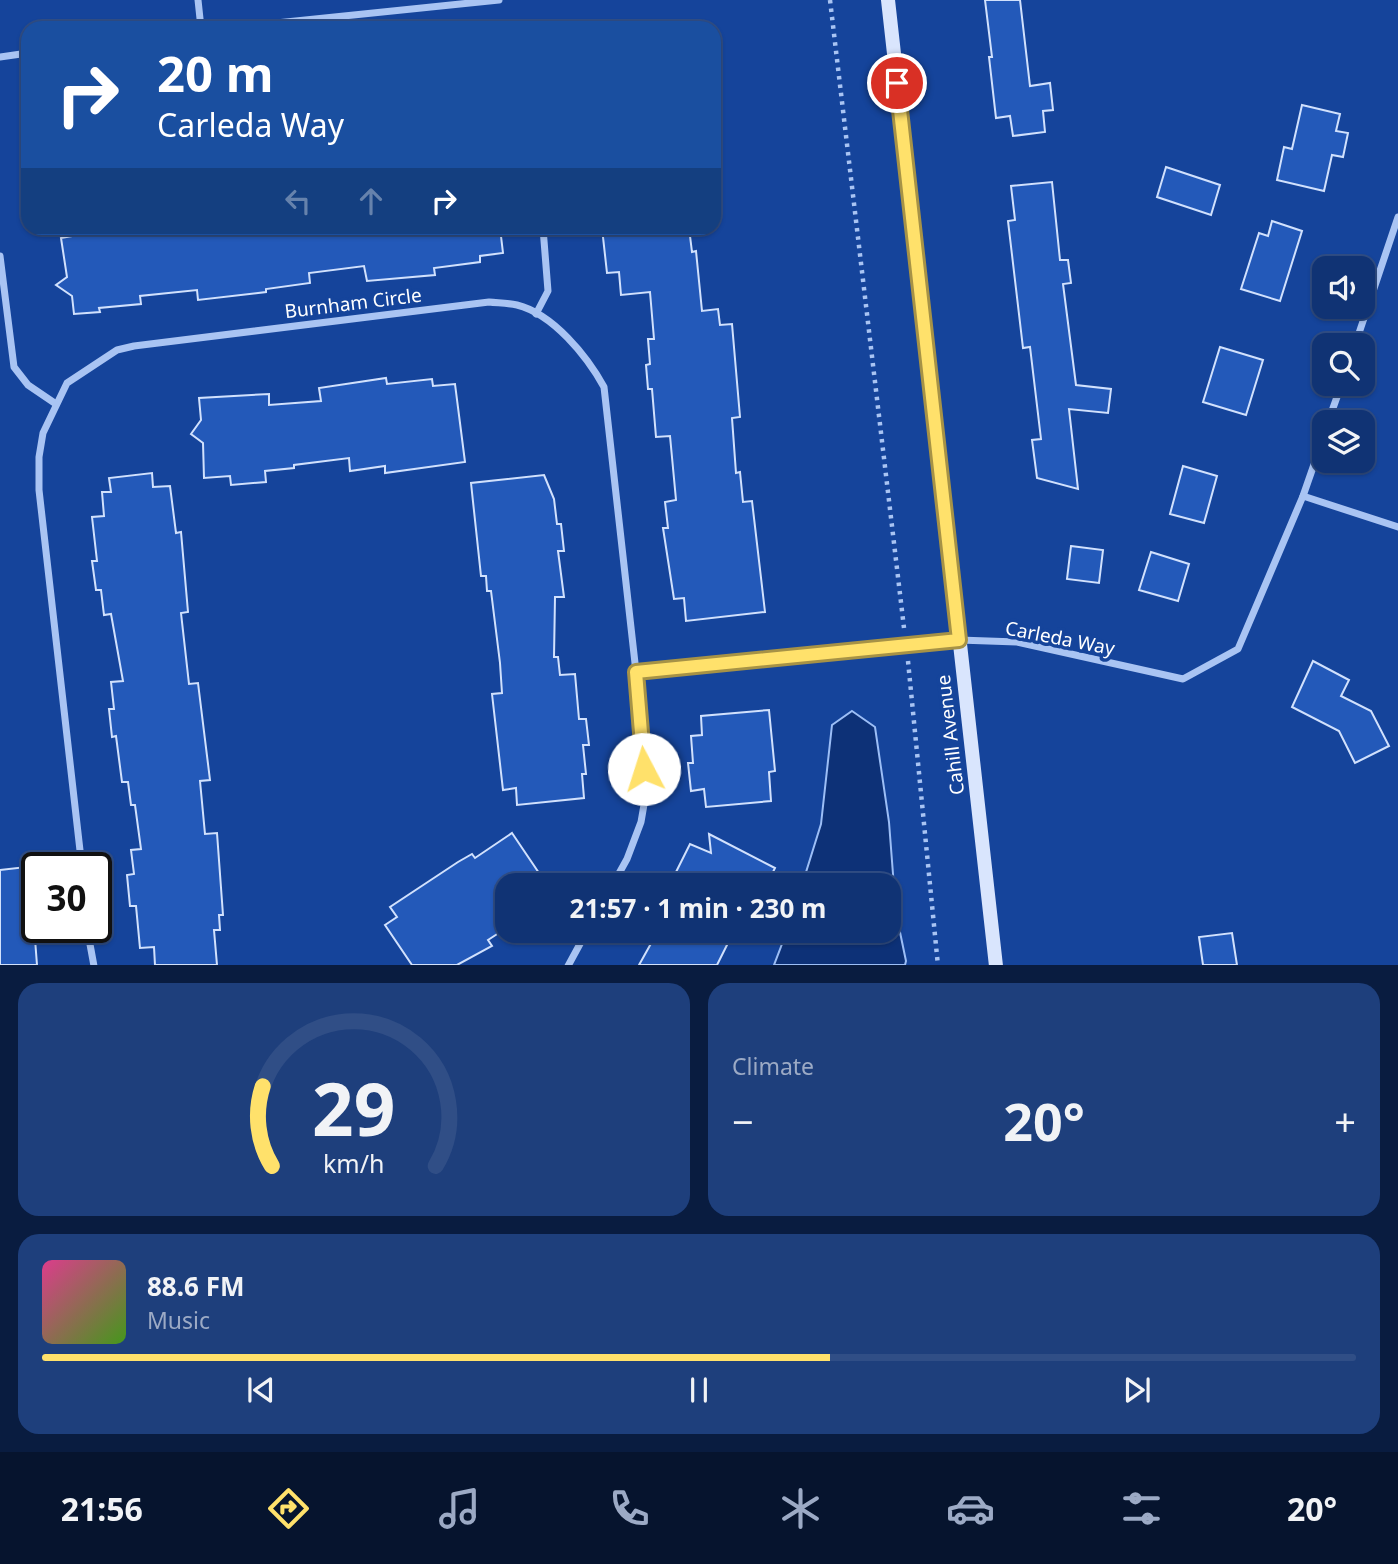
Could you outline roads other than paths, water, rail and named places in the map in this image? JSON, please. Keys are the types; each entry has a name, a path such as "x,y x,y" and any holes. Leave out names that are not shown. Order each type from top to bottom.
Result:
{"street":[{"path":"198,0 200,21"},
{"path":"296,21 499,0"},
{"name":"Cahill Avenue","path":"888,0 996,965"},
{"path":"0,57 21,54"},
{"path":"1359,333 1398,217"},
{"path":"537,314 548,292 544,235"},
{"path":"0,256 14,367 28,385 56,404"},
{"name":"Burnham Circle","path":"80,852 39,489 39,457 43,433 67,383 117,350 134,346 489,302 518,305 537,314 560,331 590,362 604,387 636,672 646,793 641,822 619,873"},
{"name":"Carleda Way","path":"636,672 959,640 1017,642 1183,679 1238,649 1312,470"},
{"path":"1303,496 1398,527"},
{"path":"90,943 94,965"},
{"path":"568,965 580,943"}],"water":[{"path":"852,711 875,727 889,822 893,873 806,873 821,824 832,725"},
{"path":"901,937 906,961 905,965 774,965 782,943 901,943"}]}
